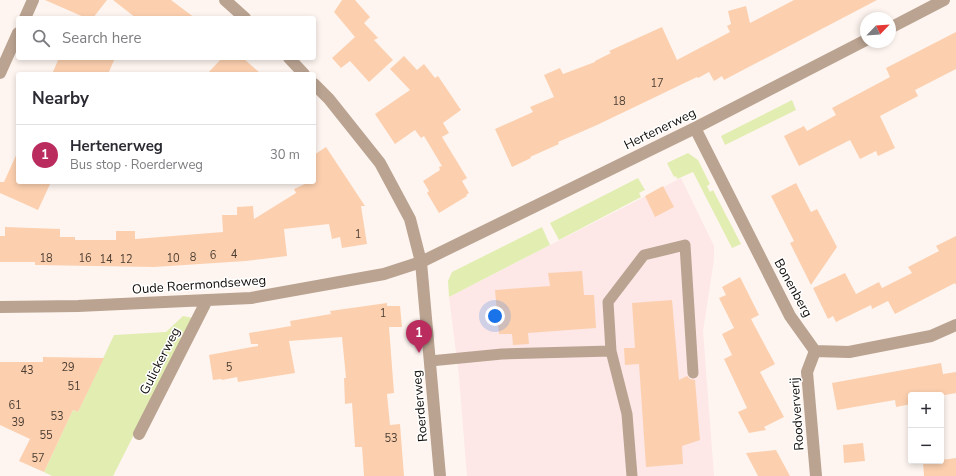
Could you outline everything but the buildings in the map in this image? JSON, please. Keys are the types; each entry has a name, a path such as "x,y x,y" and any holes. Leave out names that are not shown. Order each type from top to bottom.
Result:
{"street":[{"path":"26,16 33,0"},
{"path":"225,0 243,16"},
{"path":"896,25 944,0"},
{"path":"0,73 16,37"},
{"name":"Hertenerweg","path":"421,262 696,128 860,43"},
{"path":"291,60 302,72"},
{"name":"Roerderweg","path":"316,86 380,163 410,219 421,262 440,476"},
{"name":"Bonenberg","path":"696,128 790,316 815,351"},
{"name":"Oude Roermondseweg","path":"0,307 78,306 251,298 384,274 421,262"},
{"name":"Gulickerweg","path":"139,434 207,300"},
{"path":"815,351 849,352 930,336 956,325"},
{"name":"Roodververij","path":"815,351 807,372 816,476"}],"lane":[{"path":"632,476 627,414 611,351 608,302 644,255 685,246 693,373"},
{"path":"430,361 502,354 611,351"}],"shaded area":[{"path":"681,178 714,246 714,259 703,331 714,476 467,476 459,376 449,297"}],"green space":[{"path":"792,100 796,110 725,145 721,136"},
{"path":"688,153 698,160 710,184 707,186 710,192 713,190 741,244 732,248 693,172 677,179 676,176 674,177 667,163"},
{"path":"638,178 645,190 639,193 641,197 559,240 550,223"},
{"path":"542,227 550,245 449,297 448,281 452,272"},
{"path":"183,316 193,318 113,476 52,476 44,472 73,410 78,412 114,335 166,332"}],"place":[{"name":"Hertenerweg","path":"419,353"}]}
